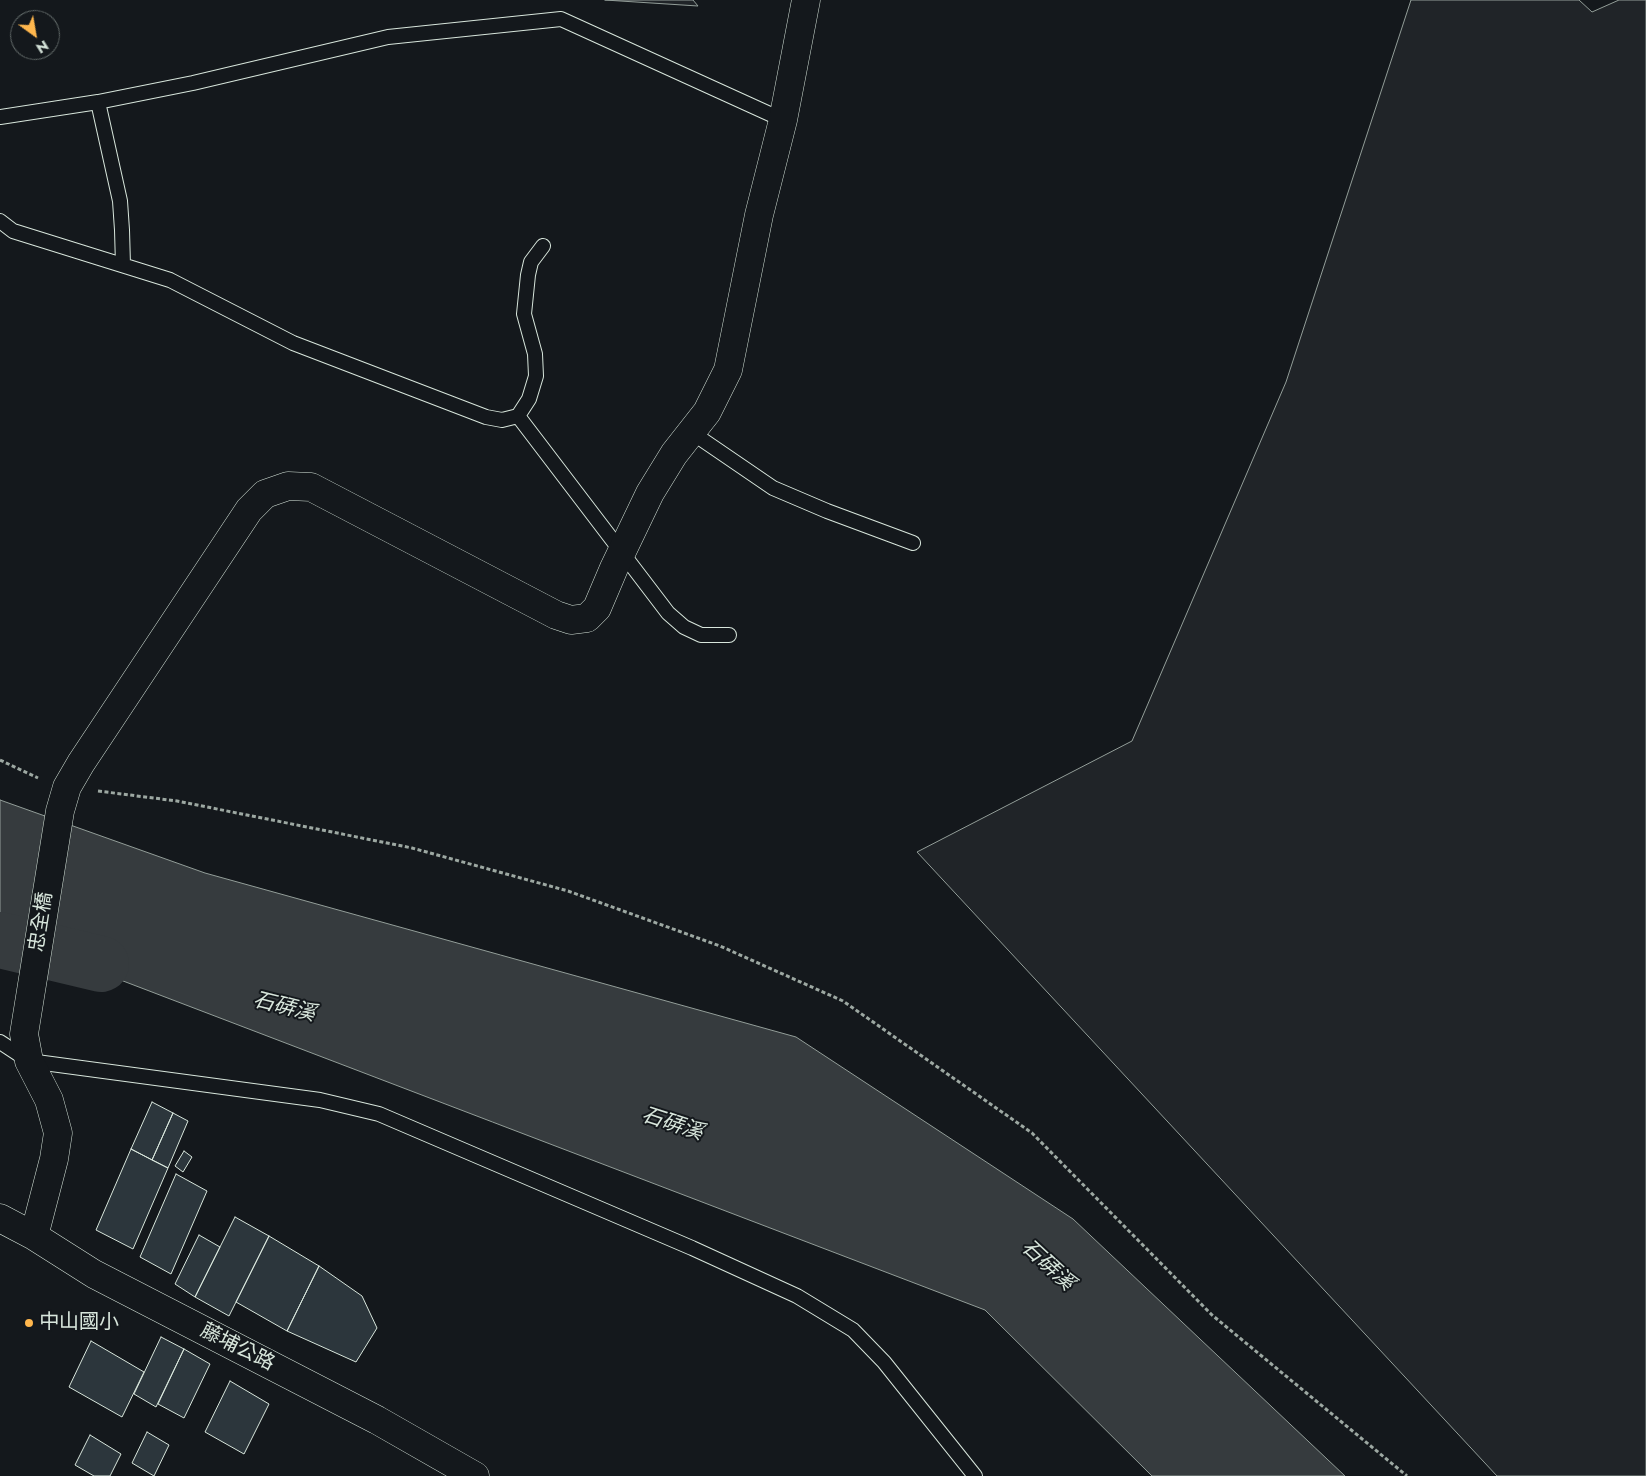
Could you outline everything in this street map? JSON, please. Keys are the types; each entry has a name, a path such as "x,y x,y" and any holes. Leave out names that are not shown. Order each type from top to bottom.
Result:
{"street":[{"path":"63,799 81,763 249,510 264,494 288,486 311,487 556,615 571,620 587,618 597,608 650,493 674,454 707,412 728,370 759,215 783,120 806,0"},
{"name":"忠全橋","path":"34,1236 54,1159 58,1133 49,1100 29,1061 12,1038 63,799"},
{"name":"藤埔公路","path":"0,1218 34,1236 94,1274 376,1420 475,1476"}],"lane":[{"path":"0,117 98,102 193,83 388,37 560,19 783,120"},
{"path":"98,102 120,201 123,265"},
{"path":"0,221 13,231 170,280 293,342 486,417 502,420 518,416 528,399 536,376 535,354 524,314 531,262 543,246"},
{"path":"518,416 668,613 684,627 701,635 729,635"},
{"path":"691,432 774,488 827,511 913,543"},
{"path":"29,1061 320,1100 379,1114 692,1248 797,1296 853,1330 884,1362 975,1476"}],"path":[{"path":"0,760 34,777 63,799 177,801 412,848 568,891 720,946 843,1001 1032,1133 1212,1315 1407,1476"}],"shaded area":[{"path":"605,0 693,0 698,6"},
{"path":"1411,0 1579,0 1592,12 1619,0 1646,0 1646,1476 1497,1476 917,852 1132,741 1286,382"}],"water":[{"path":"0,800 205,873 796,1037 1073,1219 1345,1476 1152,1476 985,1310 0,934"}],"building":[{"path":"152,1102 173,1113 152,1160 131,1149"},
{"path":"173,1113 188,1121 168,1168 152,1160"},
{"path":"131,1149 168,1168 133,1249 96,1230"},
{"path":"184,1151 192,1157 183,1172 175,1166"},
{"path":"176,1174 207,1191 171,1274 140,1257"},
{"path":"235,1217 269,1236 229,1316 195,1297"},
{"path":"199,1235 220,1247 195,1297 175,1284"},
{"path":"269,1236 319,1266 287,1331 236,1302"},
{"path":"319,1266 362,1296 377,1328 356,1362 287,1331"},
{"path":"161,1337 184,1349 156,1407 134,1394"},
{"path":"91,1341 144,1372 122,1417 69,1387"},
{"path":"184,1349 210,1364 184,1418 158,1404"},
{"path":"230,1381 269,1404 244,1454 205,1432"},
{"path":"147,1432 169,1445 154,1476 132,1463"},
{"path":"90,1435 121,1454 110,1476 94,1476 75,1465"}],"waterway":[{"name":"石硦溪","path":"0,940 101,964"}],"place":[{"name":"中山國小","path":"29,1323"}]}
